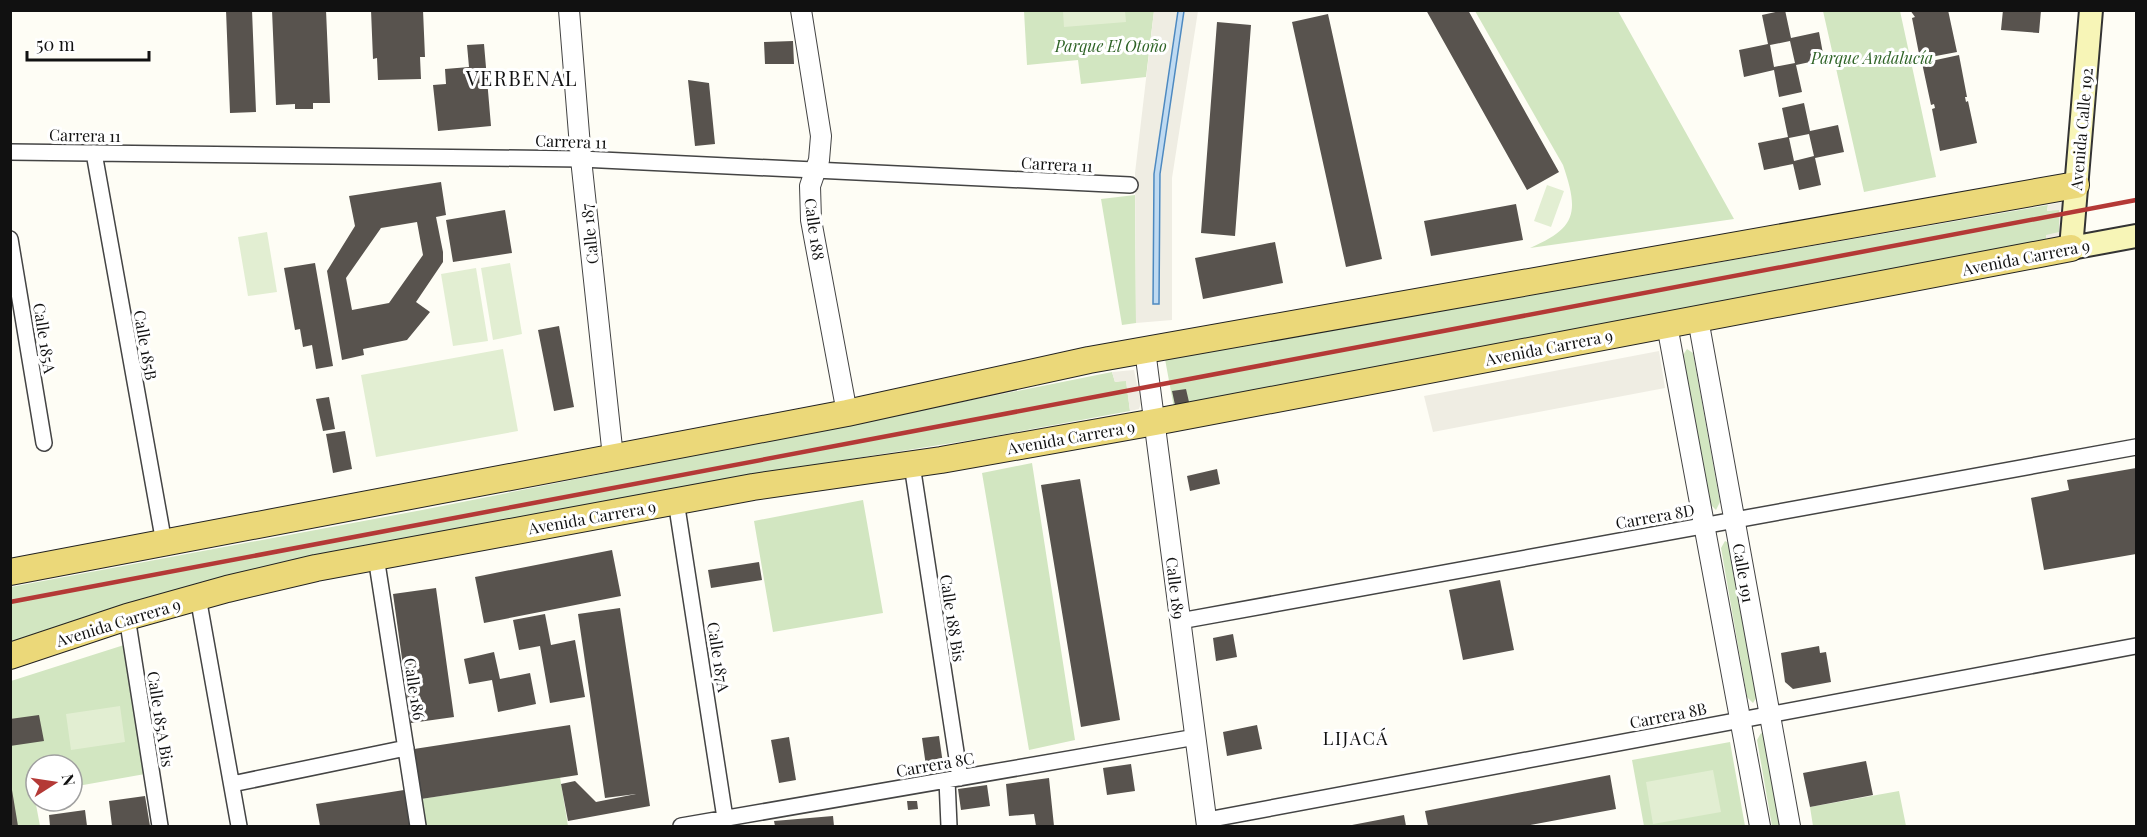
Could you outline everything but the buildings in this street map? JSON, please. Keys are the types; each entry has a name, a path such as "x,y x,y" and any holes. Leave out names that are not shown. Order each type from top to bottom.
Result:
{"main road":[{"name":"Avenida Calle 192","path":"2071,248 2091,10"},
{"path":"10,572 847,412 1145,350 2076,185"},
{"name":"Avenida Carrera 9","path":"10,656 127,618 269,578 753,487 912,465 1155,422 2136,236"}],"street":[{"name":"Calle 187","path":"569,10 580,159 613,457"},
{"name":"Calle 188","path":"801,10 821,136 819,160 810,186 811,220 847,412"},
{"name":"Carrera 11","path":"10,152 580,159 1130,185"},
{"name":"Calle 185B","path":"94,153 164,543"},
{"name":"Calle 185A","path":"10,239 44,443"},
{"name":"Calle 191","path":"1698,319 1790,826"},
{"name":"Calle 191","path":"1667,325 1760,826"},
{"name":"Calle 189","path":"1145,350 1207,823"},
{"name":"Carrera 8D","path":"1180,621 2136,447"},
{"name":"Calle 188 Bis","path":"912,465 953,779"},
{"name":"Calle 187A","path":"676,501 725,818"},
{"name":"Calle 186","path":"376,557 418,826"},
{"path":"198,597 239,826"},
{"name":"Calle 185A Bis","path":"127,618 160,826"},
{"name":"Carrera 8B","path":"1207,823 1769,713 2136,646"},
{"name":"Carrera 8C","path":"681,826 708,824 725,818 1196,737"},
{"path":"232,784 406,748"},
{"path":"949,826 953,779"}],"green space":[{"name":"Parque El Otoño","path":"1024,11 1154,11 1146,77 1081,84 1078,60 1027,65"},
{"path":"1063,11 1125,11 1126,22 1064,27"},
{"path":"1475,11 1618,11 1734,219 1530,248 1557,233 1570,217 1572,207 1568,181 1563,165"},
{"name":"Parque Andalucía","path":"1823,11 1900,11 1936,177 1864,192"},
{"path":"1547,185 1564,191 1551,227 1534,221"},
{"path":"1135,195 1136,323 1122,325 1101,199"},
{"path":"2048,205 2047,211 2059,209 2059,233 2046,240 1174,408 1165,359"},
{"path":"267,232 277,292 248,296 238,237"},
{"path":"510,263 522,334 493,340 481,268"},
{"path":"476,268 488,341 453,346 441,274"},
{"path":"503,349 518,431 376,457 361,375"},
{"path":"1687,349 1693,353 1720,502 1716,510 1710,504 1683,355"},
{"path":"1112,372 1115,382 1126,380 1130,411 978,439 806,466 430,536 11,644 11,587 422,510"},
{"path":"1032,463 1075,740 1029,750 982,473"},
{"path":"863,500 883,613 773,632 754,521"},
{"path":"1725,541 1731,544 1758,695 1753,703 1747,697 1721,548"},
{"path":"124,645 145,774 84,785 84,753 24,753 24,813 38,813 40,826 11,826 11,681"},
{"path":"120,706 125,742 71,750 66,714"},
{"path":"1761,733 1766,736 1783,826 1772,826 1757,740"},
{"path":"1730,742 1745,826 1644,826 1632,760"},
{"path":"1713,770 1721,812 1653,824 1646,782"},
{"path":"560,777 568,826 425,826 421,799"},
{"path":"1899,791 1906,826 1813,826 1810,807"}],"shaded area":[{"path":"1154,11 1178,11 1154,174 1153,304 1159,303 1161,165 1184,11 1198,11 1172,178 1172,320 1136,323 1135,173"},
{"path":"2063,202 2063,237 2046,240 2046,235 2059,232 2059,210 2047,211 2048,205"},
{"path":"1659,351 1665,388 1433,432 1424,396"},
{"path":"1134,370 1141,403 1139,409 1130,411 1126,381 1115,382 1112,372"}],"water":[{"path":"1178,11 1184,11 1160,174 1159,304 1153,304 1154,174"}],"railway":[{"path":"10,602 2136,200"}],"district":[{"name":"VERBENAL","path":"522,77"},
{"name":"LIJACÁ","path":"1356,738"}]}
